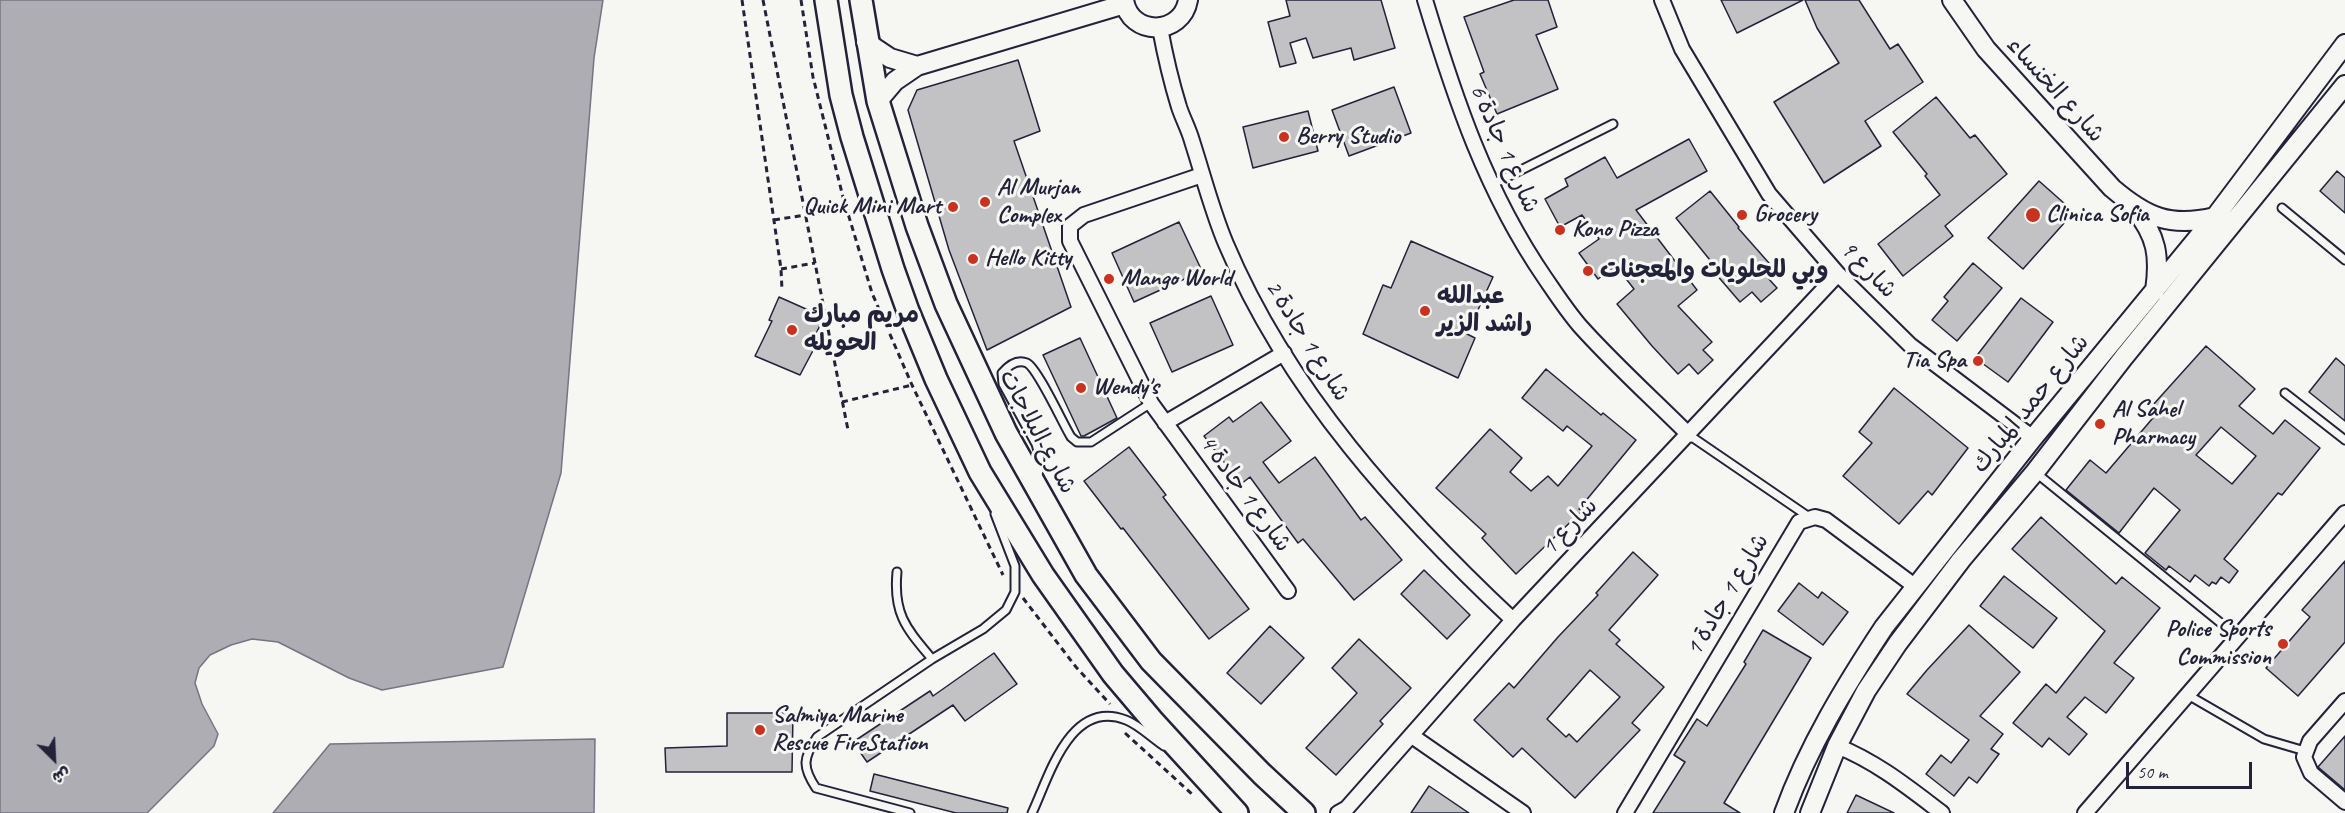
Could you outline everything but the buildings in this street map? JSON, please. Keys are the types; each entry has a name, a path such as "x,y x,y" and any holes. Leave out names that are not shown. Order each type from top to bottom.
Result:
{"main road":[{"path":"826,0 841,95 893,269 936,379 980,472 1037,567 1077,625 1119,680 1192,765 1237,813"},
{"name":"شارع البلاجات","path":"861,0 866,42 878,101 903,187 946,304 1006,433 1086,575 1151,661 1262,774 1304,813"},
{"path":"878,101 895,81 917,66 1125,2 1134,20 1151,28 1160,28 1177,21 1183,14 1188,0"},
{"name":"شارع الخنساء","path":"1952,0 1986,48 2112,188 2150,216 2172,221 2194,222 2215,216"},
{"path":"866,42 890,58 917,66"},
{"name":"شارع حمد المبارك","path":"1784,813 1816,740 1884,627 2032,438 2215,216 2345,44"},
{"name":"شارع حمد المبارك","path":"1810,813 1837,746 1866,691 1898,643 1961,560 2035,472 2124,357 2345,85"},
{"name":"شارع الخنساء","path":"2132,204 2146,223 2156,244 2158,268 2155,291"}],"street":[{"name":"شارع 1 جادة 6","path":"1425,0 1458,106 1491,185 1537,266 1579,325 1689,435"},
{"name":"شارع 9","path":"1662,0 1682,49 1769,194 1838,274 1910,345 2032,438"},
{"name":"شارع 1 جادة 2","path":"1160,28 1180,108 1226,244 1253,299 1284,353 1323,412 1366,467 1461,572 1513,620"},
{"name":"شارع 1 جادة 4","path":"1202,175 1084,215 1070,226 1070,241 1151,404 1288,591"},
{"name":"شارع 1","path":"1338,813 1347,808 1513,620 1838,274"},
{"name":"شارع 1 جادة 4","path":"1166,423 1284,353"},
{"path":"2085,813 2345,513"},
{"path":"1809,517 1826,520 1916,587"},
{"name":"شارع 1 جادة 1","path":"1625,813 1794,527 1809,517"},
{"path":"2345,701 2310,741 2305,751 2308,769 2345,802"},
{"path":"1412,736 1524,813"},
{"path":"1837,746 1861,756 1886,771 1942,813"}],"lane":[{"path":"1491,185 1613,124"},
{"path":"2282,208 2345,260"},
{"path":"1037,488 1040,458 1036,444 1003,384 1002,373 1008,365 1020,362 1028,364 1037,375 1071,437 1077,442 1090,442 1151,404"},
{"path":"2285,393 2345,440"},
{"path":"1689,435 1809,517"},
{"path":"910,813 816,788 805,773 807,753 817,737 932,659 983,629 1006,610 1014,592 1015,566 980,472"},
{"path":"2035,472 2238,637"},
{"path":"897,572 896,596 906,629 932,659"},
{"path":"2188,695 2264,739 2305,751"},
{"path":"1032,813 1066,739 1076,728 1090,720 1106,716 1126,720 1192,765"}],"path":[{"path":"742,0 781,269 782,290"},
{"path":"763,0 848,430"},
{"path":"801,0 813,77 843,197 872,293 912,385 940,442"},
{"path":"774,220 805,215"},
{"path":"781,269 815,263"},
{"path":"842,402 912,385"}],"shaded area":[{"path":"0,0 603,0 594,58 561,473 503,667 382,690 349,678 278,642 252,639 231,645 210,655 199,668 195,683 202,704 218,734 214,746 147,813 0,813"},
{"path":"595,739 594,813 273,813 330,744"}],"place":[{"name":"Berry Studio","path":"1284,137"},
{"name":"Al Murjan Complex","path":"985,202"},
{"name":"Quick Mini Mart","path":"953,207"},
{"name":"Grocery","path":"1742,215"},
{"name":"Clinica Sofia","path":"2033,215"},
{"name":"Kono Pizza","path":"1560,230"},
{"name":"Hello Kitty","path":"973,259"},
{"name":"وبي للحلويات والمعجنات","path":"1588,271"},
{"name":"Mango World","path":"1109,279"},
{"name":"عبدالله راشد الزير","path":"1425,311"},
{"name":"مريم مبارك الحويله","path":"792,330"},
{"name":"Tia Spa","path":"1978,361"},
{"name":"Wendy's","path":"1081,388"},
{"name":"Al Sahel Pharmacy","path":"2100,424"},
{"name":"Police Sports Commission","path":"2283,644"},
{"name":"Salmiya Marine Rescue FireStation","path":"760,730"}]}
